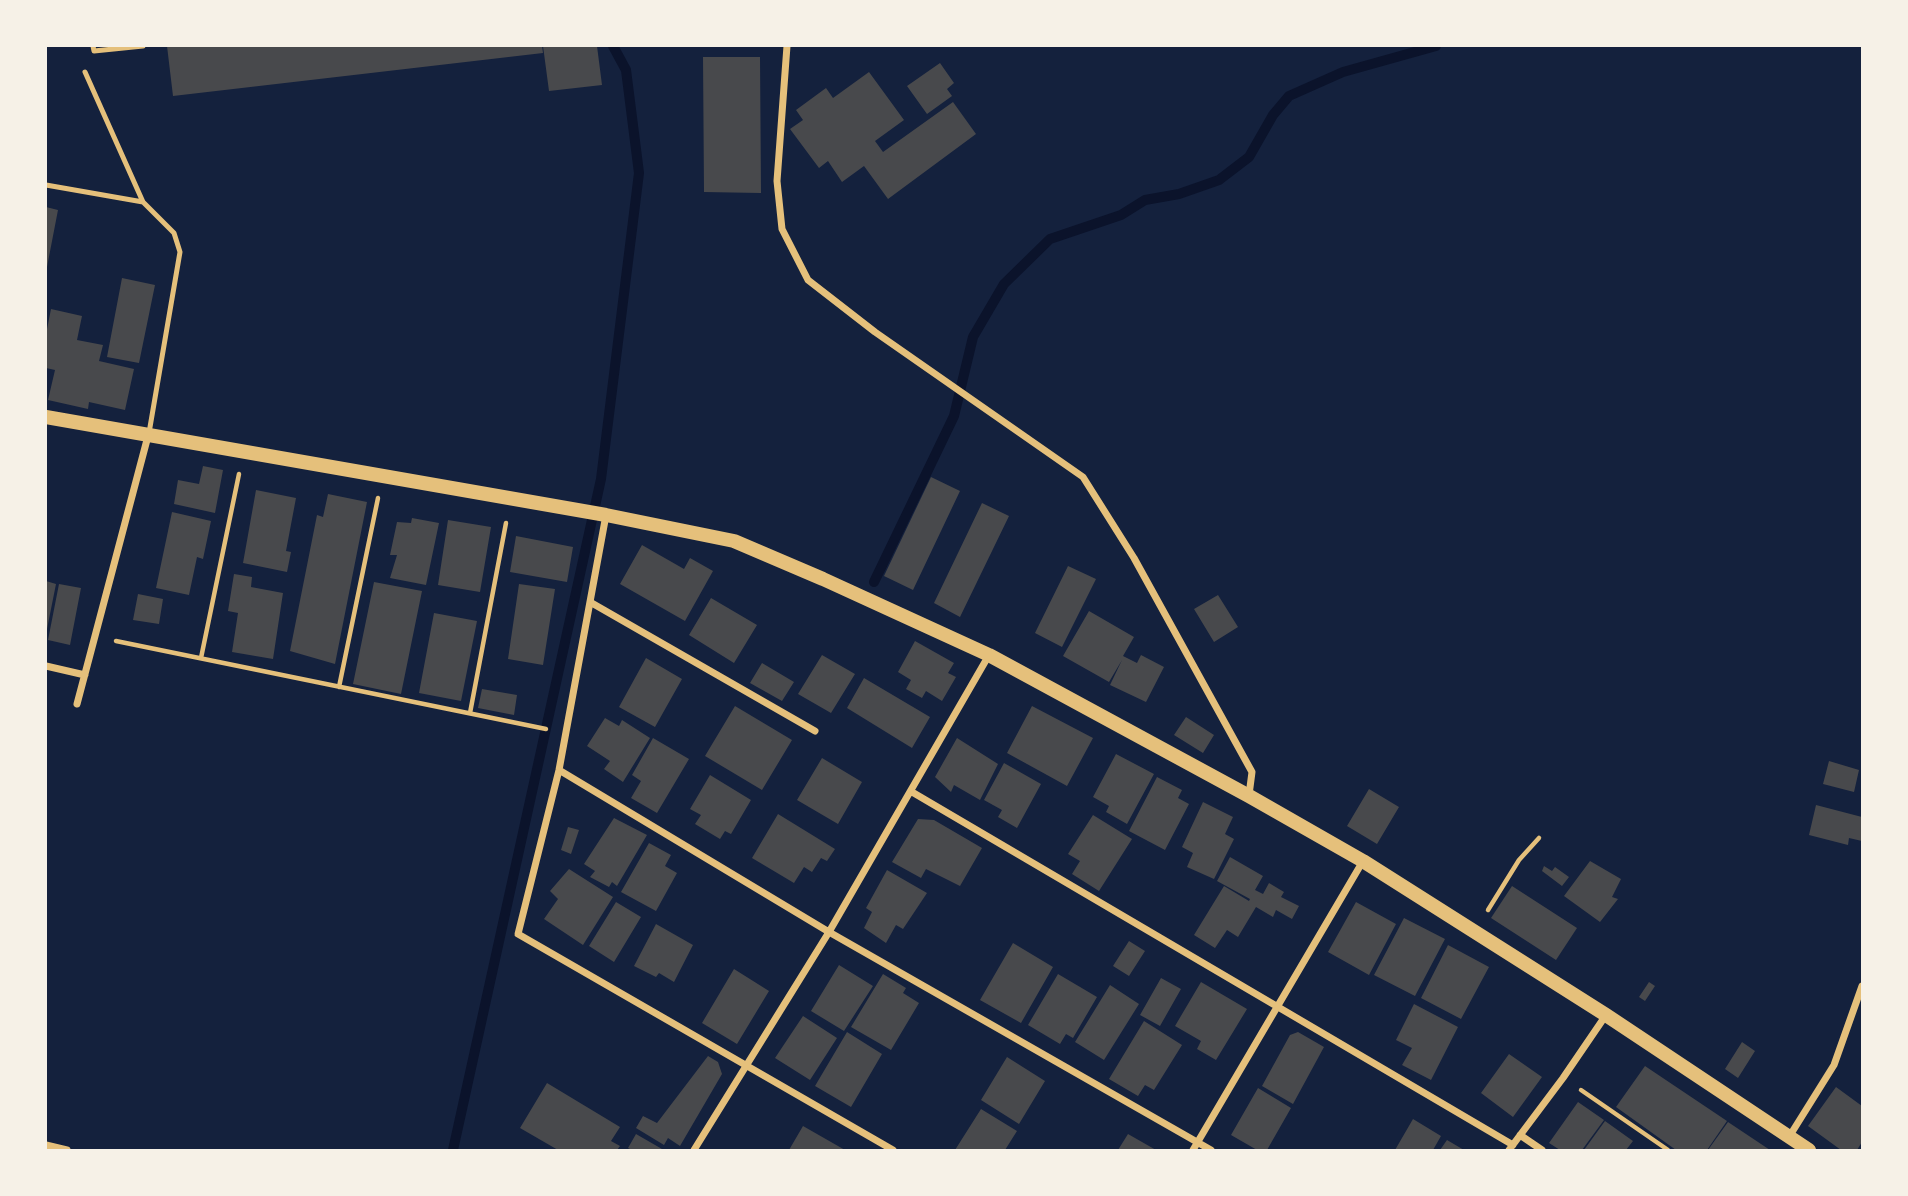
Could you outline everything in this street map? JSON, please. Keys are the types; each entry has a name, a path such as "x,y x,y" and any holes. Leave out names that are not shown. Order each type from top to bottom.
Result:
{"main road":[{"path":"46,417 606,514 734,541 989,655 1249,796 1363,861 1606,1015 1809,1150"}],"street":[{"path":"787,46 778,181 782,229 808,280 874,332 1083,477 1135,558 1252,772 1249,796"},
{"path":"77,704 148,436"},
{"path":"606,514 559,770 518,934 893,1150"},
{"path":"590,602 815,732"},
{"path":"694,1150 829,932 989,655"},
{"path":"46,666 85,675"},
{"path":"559,770 829,932 1211,1150"},
{"path":"912,792 1278,1007 1511,1148 1606,1015"},
{"path":"1193,1150 1363,861"},
{"path":"1789,1138 1834,1065 1863,986"},
{"path":"1520,1135 1542,1150"},
{"path":"46,1145 67,1150"}],"lane":[{"path":"93,46 94,51 143,46"},
{"path":"85,72 144,202 174,233 180,252 148,436"},
{"path":"46,185 144,202"}],"path":[{"path":"201,658 244,452"},
{"path":"339,687 382,476"},
{"path":"470,713 511,498"},
{"path":"94,636 566,733"},
{"path":"1474,932 1519,860 1539,838"},
{"path":"1563,1078 1668,1150"}],"building":[{"path":"167,46 542,46 543,53 173,96"},
{"path":"543,46 597,46 602,85 549,91"},
{"path":"703,57 760,57 761,193 704,192"},
{"path":"940,63 954,83 947,89 952,96 927,114 907,86"},
{"path":"869,72 904,120 875,141 883,152 953,102 976,134 888,199 864,166 842,182 828,161 819,168 790,129 803,120 796,110 826,88 833,98"},
{"path":"46,207 58,210 47,267 46,267"},
{"path":"122,278 155,285 139,363 107,357"},
{"path":"51,309 82,316 77,340 103,345 99,361 134,369 125,410 89,402 88,409 48,400 55,370 46,368 46,334"},
{"path":"203,466 223,470 215,513 174,504 178,480 199,484"},
{"path":"931,477 960,491 913,590 884,576"},
{"path":"256,490 296,498 286,551 291,552 287,572 243,563"},
{"path":"328,494 367,502 335,664 290,651 317,515 323,517"},
{"path":"982,503 1009,516 960,617 934,603"},
{"path":"172,512 211,521 203,559 197,557 189,595 156,588"},
{"path":"412,518 439,523 426,585 390,578 397,555 390,555 397,522 411,523"},
{"path":"448,520 491,527 480,592 438,585"},
{"path":"516,536 573,547 567,582 510,572"},
{"path":"642,545 684,569 690,558 713,571 685,621 620,584"},
{"path":"1068,566 1096,579 1062,647 1035,633"},
{"path":"234,574 252,577 251,587 283,593 273,659 232,652 238,613 228,611"},
{"path":"46,581 56,584 47,629 46,629"},
{"path":"374,582 422,591 401,694 353,684"},
{"path":"59,584 81,588 70,645 48,640"},
{"path":"519,584 555,589 543,665 508,659"},
{"path":"138,594 163,599 159,624 133,620"},
{"path":"1218,595 1238,627 1214,642 1194,609"},
{"path":"711,598 757,625 734,663 689,635"},
{"path":"1089,611 1134,637 1123,656 1137,663 1141,655 1164,667 1146,702 1110,685 1122,660 1109,682 1063,656"},
{"path":"434,613 477,621 461,701 419,693"},
{"path":"915,641 954,663 948,673 956,677 942,701 926,691 922,698 906,689 911,680 898,672"},
{"path":"822,655 855,674 831,713 798,694"},
{"path":"646,658 682,679 655,727 619,707"},
{"path":"762,663 794,682 782,701 750,683"},
{"path":"864,678 930,717 912,748 847,708"},
{"path":"482,689 517,695 514,715 478,708"},
{"path":"735,706 792,740 762,790 705,756"},
{"path":"1032,706 1093,738 1067,786 1007,753"},
{"path":"1186,717 1214,735 1203,753 1174,735"},
{"path":"605,718 619,726 622,720 650,738 623,782 604,769 610,761 587,746"},
{"path":"653,738 689,759 657,813 631,798 641,781 632,775"},
{"path":"957,738 998,764 980,800 954,785 951,792 935,777"},
{"path":"1116,754 1154,774 1127,824 1106,812 1109,806 1093,797"},
{"path":"822,758 862,782 838,824 797,800"},
{"path":"1829,761 1859,770 1854,792 1823,784"},
{"path":"1004,763 1041,784 1017,828 998,817 1002,810 984,800"},
{"path":"710,775 751,800 731,834 725,831 720,839 695,824 701,815 690,809"},
{"path":"1157,777 1182,790 1178,798 1189,804 1165,850 1129,831"},
{"path":"1369,789 1399,807 1377,844 1347,826"},
{"path":"1203,802 1233,817 1225,834 1234,839 1214,879 1187,867 1193,853 1182,847"},
{"path":"1816,805 1862,817 1862,841 1849,838 1848,845 1809,835"},
{"path":"778,814 835,849 827,861 821,858 812,872 804,867 794,883 752,858"},
{"path":"1093,815 1132,839 1099,891 1072,874 1080,861 1068,854"},
{"path":"614,818 647,835 617,886 612,882 609,887 590,877 595,871 584,864"},
{"path":"918,819 934,820 982,848 960,886 926,869 921,878 892,862"},
{"path":"568,827 579,830 571,854 561,850"},
{"path":"649,843 671,855 665,866 677,873 656,911 621,892"},
{"path":"1230,857 1263,876 1255,890 1263,894 1269,883 1284,892 1281,897 1299,906 1292,919 1276,910 1273,917 1256,907 1238,937 1227,930 1215,948 1194,935 1224,886 1249,901 1250,899 1217,881"},
{"path":"1590,861 1621,879 1612,897 1618,899 1600,922 1564,896"},
{"path":"1544,866 1552,871 1555,867 1569,877 1562,886 1542,871"},
{"path":"569,869 613,897 583,945 544,919 558,899 550,891"},
{"path":"887,870 927,893 903,929 896,925 886,943 864,928 872,912 866,908"},
{"path":"1512,886 1577,928 1556,960 1491,918"},
{"path":"616,902 641,917 614,962 589,946"},
{"path":"1356,902 1396,924 1369,975 1328,952"},
{"path":"1404,918 1445,939 1415,996 1374,975"},
{"path":"656,924 693,945 674,982 659,973 656,977 634,966"},
{"path":"1129,941 1145,951 1129,976 1113,966"},
{"path":"1013,943 1053,967 1021,1023 980,1000"},
{"path":"1448,945 1489,967 1461,1019 1421,998"},
{"path":"839,965 873,986 844,1031 811,1011"},
{"path":"734,969 769,991 737,1044 702,1023"},
{"path":"883,974 906,988 903,993 919,1003 891,1050 851,1027"},
{"path":"1058,974 1097,997 1073,1038 1066,1034 1060,1044 1028,1025"},
{"path":"1161,978 1181,989 1160,1026 1140,1015"},
{"path":"1201,982 1247,1009 1216,1060 1197,1049 1201,1041 1175,1026"},
{"path":"1649,982 1655,986 1645,1001 1639,997"},
{"path":"1110,985 1139,1004 1104,1060 1075,1042"},
{"path":"1414,1004 1458,1027 1431,1080 1402,1065 1412,1048 1396,1040"},
{"path":"803,1016 837,1038 810,1080 775,1058"},
{"path":"1144,1021 1182,1045 1154,1090 1145,1085 1138,1096 1109,1079"},
{"path":"847,1032 882,1054 851,1107 815,1086"},
{"path":"1298,1032 1324,1047 1293,1104 1262,1086 1290,1035"},
{"path":"1742,1042 1755,1051 1738,1078 1725,1069"},
{"path":"1509,1054 1542,1077 1513,1117 1481,1093"},
{"path":"708,1056 718,1062 722,1074 680,1146 668,1138 664,1145 636,1128 643,1116 657,1123"},
{"path":"1007,1057 1045,1081 1019,1124 981,1100"},
{"path":"1645,1066 1727,1121 1707,1150 1676,1150 1616,1107"},
{"path":"547,1083 620,1127 611,1141 620,1146 617,1150 558,1150 520,1128"},
{"path":"1836,1087 1862,1106 1862,1142 1857,1150 1841,1150 1808,1126"},
{"path":"1258,1088 1291,1108 1267,1150 1257,1150 1231,1135"},
{"path":"1578,1102 1604,1120 1582,1150 1560,1150 1549,1143"},
{"path":"981,1109 1017,1131 1005,1150 955,1150"},
{"path":"1413,1119 1441,1136 1433,1150 1395,1150"},
{"path":"1605,1121 1633,1141 1626,1150 1584,1150"},
{"path":"1728,1122 1770,1150 1708,1150"},
{"path":"803,1126 845,1150 789,1150"},
{"path":"636,1134 662,1149 628,1148"},
{"path":"1128,1134 1156,1150 1118,1150"},
{"path":"1447,1140 1464,1150 1440,1150"}],"waterway":[{"path":"453,1150 601,479 639,173 626,70 613,46"},
{"path":"874,582 954,416 973,337 1004,284 1050,239 1121,215 1145,200 1179,194 1219,180 1249,157 1273,115 1289,96 1343,72 1436,46"}]}
